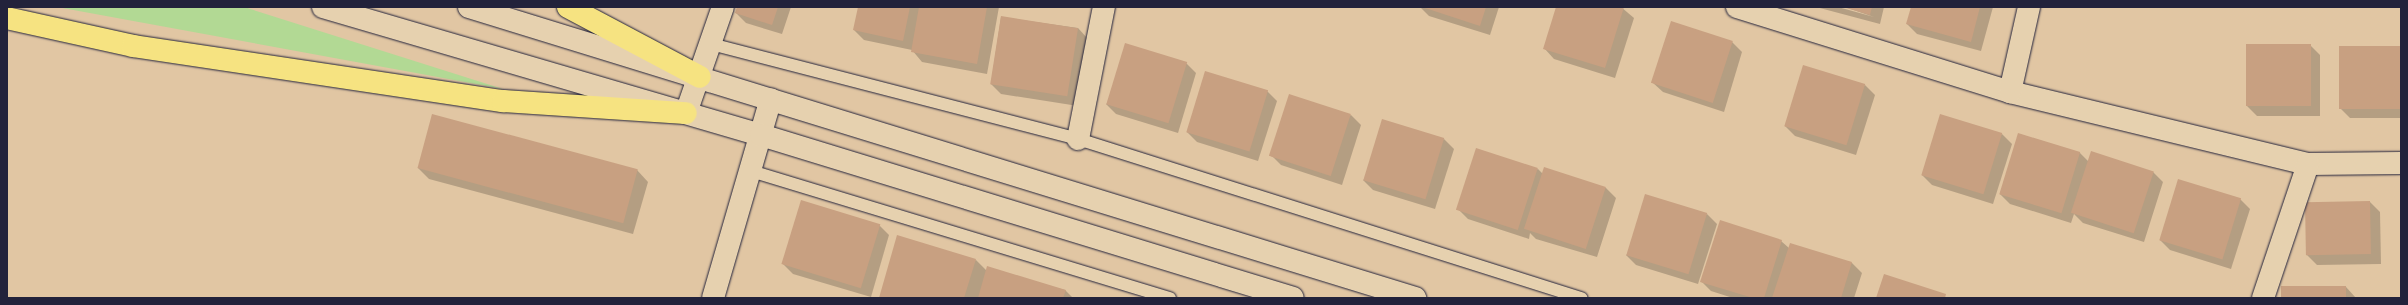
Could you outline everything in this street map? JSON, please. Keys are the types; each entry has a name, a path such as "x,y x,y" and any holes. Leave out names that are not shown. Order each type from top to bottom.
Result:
{"highway":[{"path":"568,7 700,77"},
{"path":"7,18 133,46 503,101 686,113"}],"main road":[{"path":"323,7 761,135 1293,298"},
{"path":"469,7 1415,298"},
{"path":"686,113 700,77 723,7"},
{"path":"1078,139 1104,7"},
{"path":"1737,7 2010,92 2308,164 2401,163"},
{"path":"2010,92 2028,7"},
{"path":"712,298 751,171 771,99"},
{"path":"2263,298 2308,164"}],"lane":[{"path":"711,44 1078,139 1581,298"},
{"path":"751,171 1170,298"}],"green space":[{"path":"57,7 244,7 503,89"}],"building":[{"path":"737,7 778,7 772,25 735,13"},
{"path":"858,7 910,7 903,41 853,30"},
{"path":"919,7 987,7 977,64 911,52"},
{"path":"1422,7 1486,7 1480,26"},
{"path":"1556,7 1624,7 1605,68 1543,49"},
{"path":"1843,7 1872,7 1870,15"},
{"path":"1911,7 1980,7 1971,42 1906,24"},
{"path":"1001,16 1078,28 1067,96 990,84"},
{"path":"1671,21 1733,41 1713,103 1651,83"},
{"path":"1125,43 1187,62 1168,123 1106,104"},
{"path":"2246,44 2311,44 2311,106 2246,106"},
{"path":"2339,46 2401,46 2401,109 2339,109"},
{"path":"1803,65 1865,84 1846,145 1784,126"},
{"path":"1205,71 1268,90 1249,152 1186,132"},
{"path":"1289,94 1351,114 1331,176 1269,156"},
{"path":"432,114 638,169 623,223 418,168"},
{"path":"1940,114 2002,133 1983,194 1921,175"},
{"path":"1382,119 1444,138 1425,199 1363,180"},
{"path":"2018,133 2080,152 2061,213 1999,194"},
{"path":"1476,148 1538,168 1518,230 1456,210"},
{"path":"2091,151 2154,171 2134,233 2071,213"},
{"path":"1544,167 1606,187 1586,249 1524,229"},
{"path":"2178,179 2241,198 2222,260 2159,240"},
{"path":"1645,194 1707,213 1688,274 1626,255"},
{"path":"801,200 880,224 861,288 781,264"},
{"path":"2370,201 2371,254 2306,255 2305,202"},
{"path":"1720,220 1782,240 1764,298 1753,298 1700,282"},
{"path":"897,235 976,259 964,298 879,298"},
{"path":"1790,243 1852,262 1841,298 1772,298"},
{"path":"987,266 1066,290 1063,298 978,298"},
{"path":"1884,274 1946,294 1945,298 1876,298"},
{"path":"2281,286 2346,286 2346,298 2281,298"}]}
